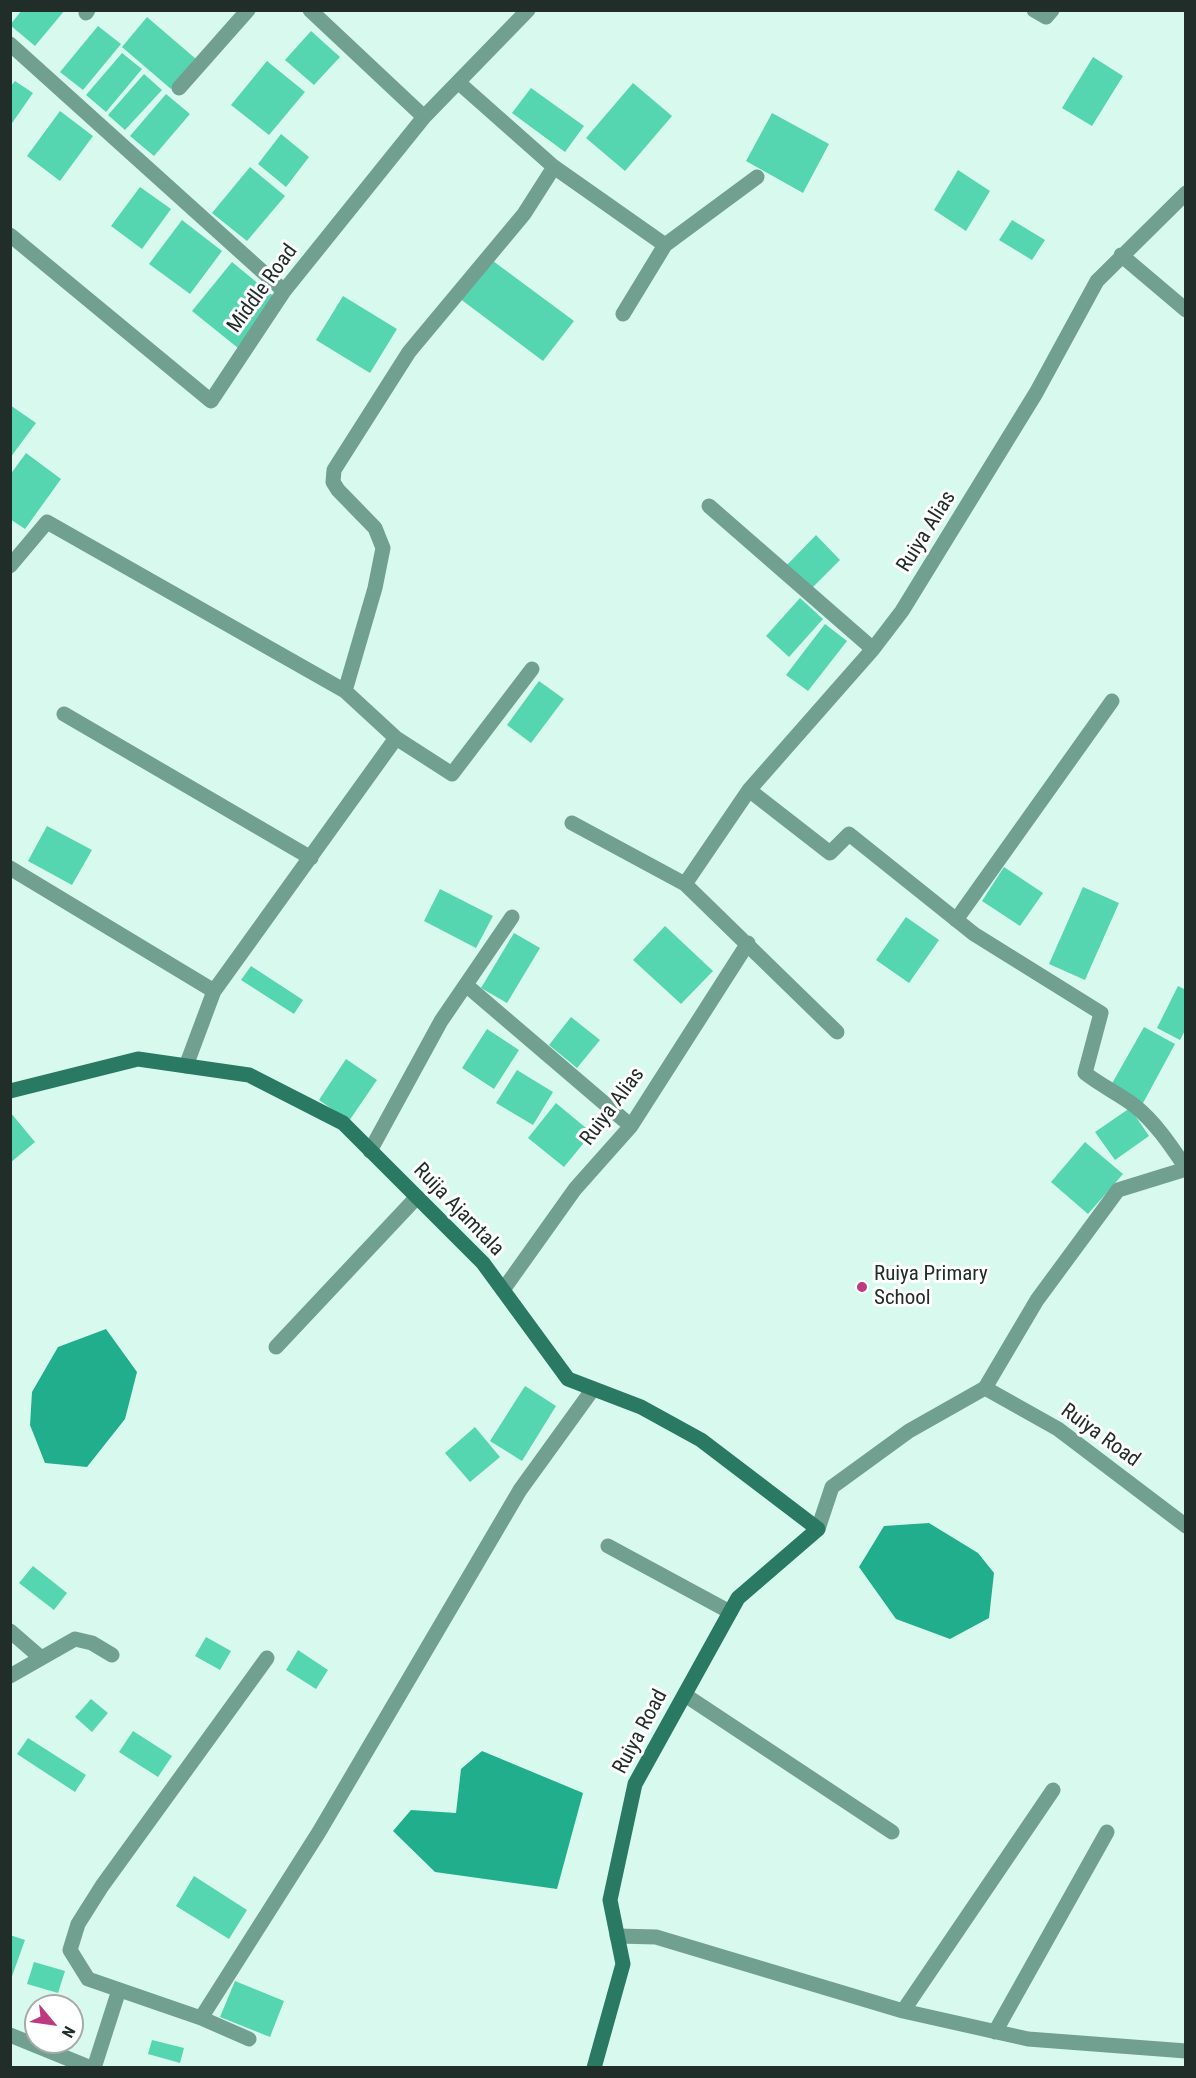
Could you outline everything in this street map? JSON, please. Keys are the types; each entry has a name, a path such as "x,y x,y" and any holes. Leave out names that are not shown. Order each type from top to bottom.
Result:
{"street":[{"path":"179,88 248,10"},
{"path":"310,10 423,117"},
{"name":"Middle Road","path":"10,235 211,401 284,291 423,117 528,10"},
{"path":"1034,10 1047,17 1052,10"},
{"path":"10,44 284,291"},
{"path":"458,82 554,167 665,245"},
{"path":"345,691 375,588 383,548 375,528 338,490 333,482 334,470 409,352 524,214 554,167"},
{"path":"623,314 665,245 756,177"},
{"name":"Ruiya Alias","path":"685,884 749,790 873,649 902,611 1036,393 1097,281 1185,193"},
{"path":"1121,255 1185,310"},
{"path":"709,506 873,649"},
{"path":"10,566 47,522 345,691 396,738 452,774 532,669"},
{"path":"956,920 1112,701"},
{"path":"64,714 311,858"},
{"path":"186,1066 214,991 396,738"},
{"path":"749,790 830,853 849,834 974,934 1101,1013 1084,1073 1135,1106 1164,1136 1185,1168 1118,1190 1037,1300 985,1388 909,1431 832,1487 818,1529"},
{"path":"572,823 685,884 837,1032"},
{"path":"10,868 214,991"},
{"path":"370,1151 441,1022 512,917"},
{"name":"Ruiya Alias","path":"503,1290 575,1189 631,1126 748,943"},
{"path":"466,985 631,1126"},
{"name":"Ruija Ajamtala","path":"10,1091 138,1059 249,1075 343,1123 483,1263 568,1379 641,1407 701,1440 818,1529"},
{"path":"276,1347 417,1197"},
{"name":"Ruiya Road","path":"985,1388 1058,1429 1185,1526"},
{"path":"201,2018 319,1832 520,1490 593,1389"},
{"name":"Ruiya Road","path":"594,2067 623,1964 610,1900 635,1784 738,1599 818,1529"},
{"path":"608,1546 730,1612"},
{"path":"10,1630 40,1657"},
{"path":"10,1676 75,1639 92,1643 112,1655"},
{"path":"249,2038 201,2018 88,1979 70,1950 78,1924 102,1886 267,1658"},
{"path":"685,1695 892,1832"},
{"path":"903,2011 1053,1791"},
{"path":"994,2032 1107,1832"},
{"path":"617,1936 666,1940 903,2011 1028,2039 1185,2051"},
{"path":"10,2035 92,2067 119,1990"}],"shaded area":[{"path":"106,1329 137,1372 125,1419 87,1467 45,1463 30,1425 32,1392 58,1347"},
{"path":"929,1523 978,1553 994,1573 989,1618 950,1639 896,1619 859,1567 884,1526"},
{"path":"482,1751 583,1793 557,1889 435,1872 393,1831 411,1810 456,1813 461,1769"}],"building":[{"path":"22,10 65,10 35,46 10,25"},
{"path":"147,17 196,59 171,89 122,47"},
{"path":"98,26 121,44 83,90 60,72"},
{"path":"311,31 340,57 314,85 285,60"},
{"path":"122,53 142,69 106,112 86,95"},
{"path":"1093,57 1123,76 1092,126 1062,108"},
{"path":"267,61 305,92 269,135 231,105"},
{"path":"144,74 162,90 125,130 108,115"},
{"path":"15,81 33,93 10,126 10,87"},
{"path":"633,83 672,116 625,171 586,138"},
{"path":"531,88 584,126 565,152 512,113"},
{"path":"166,94 190,114 154,156 130,136"},
{"path":"60,111 93,136 60,181 27,156"},
{"path":"772,113 829,144 803,193 746,161"},
{"path":"281,134 309,157 286,187 258,164"},
{"path":"250,167 285,196 247,241 212,213"},
{"path":"958,170 990,191 966,231 934,210"},
{"path":"140,187 171,209 142,249 111,226"},
{"path":"182,220 222,251 190,294 149,264"},
{"path":"1012,220 1045,240 1032,260 999,240"},
{"path":"489,258 574,321 543,361 459,298"},
{"path":"232,262 277,299 238,348 192,311"},
{"path":"343,296 397,329 370,373 316,340"},
{"path":"10,405 36,423 10,458"},
{"path":"26,453 61,479 25,529 10,519 10,475"},
{"path":"816,535 840,560 810,590 786,566"},
{"path":"800,598 823,619 789,657 766,636"},
{"path":"825,624 847,641 808,691 786,675"},
{"path":"539,681 564,699 531,743 507,725"},
{"path":"47,826 92,850 72,885 28,861"},
{"path":"1004,867 1043,893 1020,926 982,901"},
{"path":"1083,887 1119,903 1085,980 1049,964"},
{"path":"440,889 493,916 476,948 424,921"},
{"path":"906,917 939,940 909,983 876,960"},
{"path":"665,926 713,971 681,1004 633,960"},
{"path":"514,933 540,948 507,1003 481,988"},
{"path":"251,966 303,1000 294,1014 241,980"},
{"path":"1178,986 1186,990 1186,1029 1180,1040 1157,1028"},
{"path":"571,1017 600,1040 577,1068 549,1045"},
{"path":"1144,1027 1175,1044 1142,1105 1110,1087"},
{"path":"487,1029 519,1050 494,1089 462,1068"},
{"path":"346,1059 377,1080 349,1121 319,1100"},
{"path":"517,1070 553,1092 533,1125 496,1103"},
{"path":"556,1103 592,1133 564,1167 528,1138"},
{"path":"1130,1108 1149,1136 1115,1160 1095,1132"},
{"path":"10,1112 35,1142 10,1163"},
{"path":"1085,1142 1123,1174 1088,1214 1051,1182"},
{"path":"525,1386 556,1406 522,1461 490,1441"},
{"path":"475,1427 500,1457 470,1482 445,1453"},
{"path":"33,1566 67,1593 54,1610 19,1583"},
{"path":"206,1637 231,1651 220,1670 195,1656"},
{"path":"298,1650 328,1670 316,1689 286,1670"},
{"path":"91,1699 108,1713 92,1732 75,1717"},
{"path":"133,1731 172,1756 158,1777 119,1752"},
{"path":"28,1738 86,1775 75,1792 17,1754"},
{"path":"194,1876 247,1910 229,1939 176,1906"},
{"path":"10,1935 25,1940 11,1979 10,1979"},
{"path":"34,1962 65,1971 58,1993 27,1984"},
{"path":"235,1981 284,2001 270,2037 220,2017"},
{"path":"152,2040 184,2048 180,2063 148,2054"}],"place":[{"name":"Ruiya Primary School","path":"862,1287"}]}
